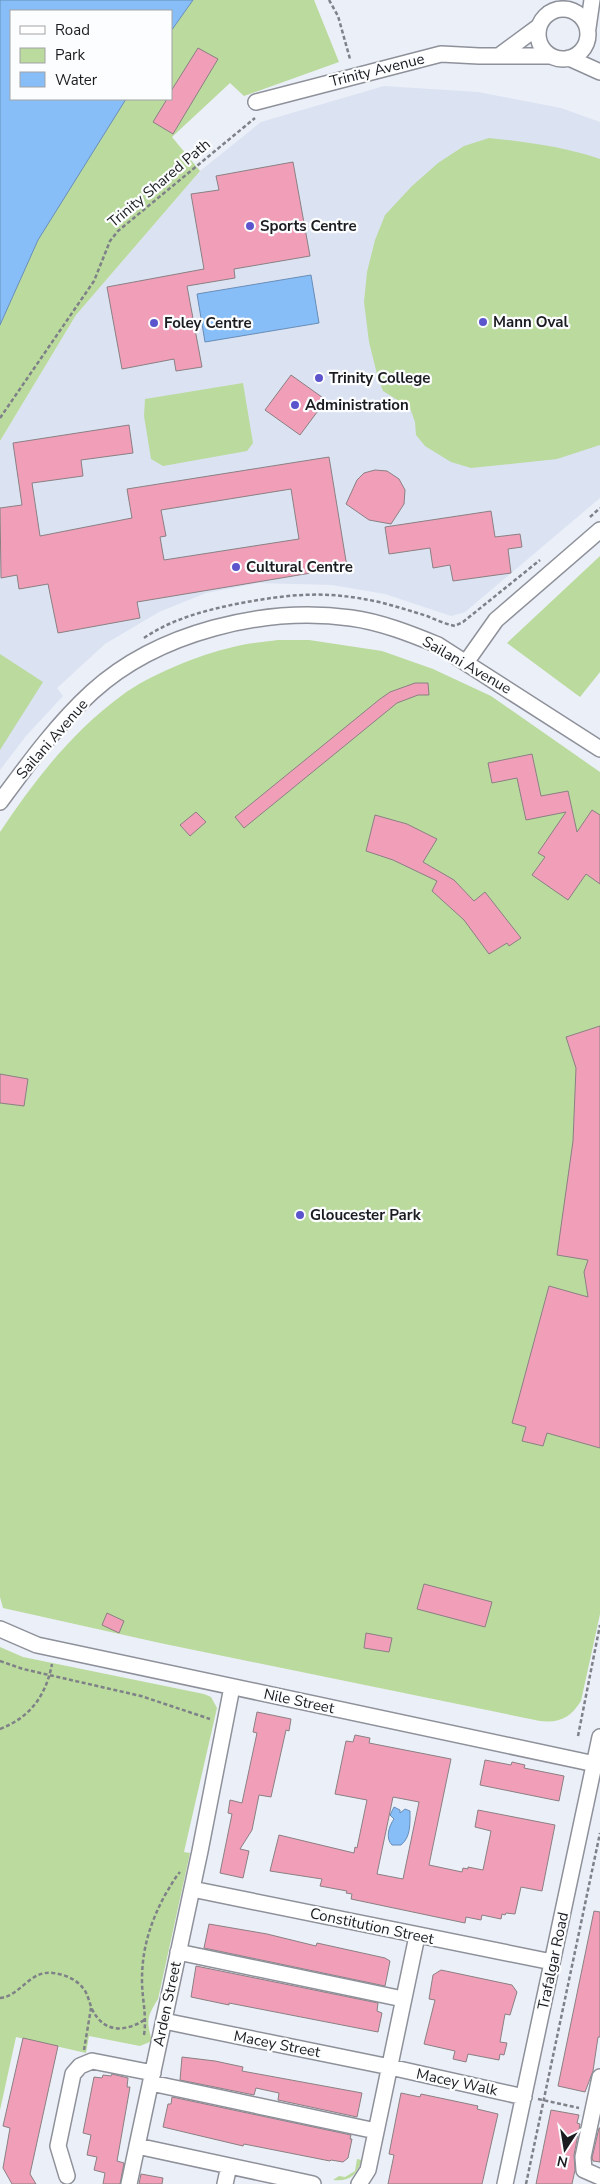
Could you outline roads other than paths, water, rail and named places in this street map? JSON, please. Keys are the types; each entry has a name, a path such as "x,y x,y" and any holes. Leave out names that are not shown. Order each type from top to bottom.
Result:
{"street":[{"path":"538,27 538,39 541,46 550,56 558,59 569,58 581,53 586,46 592,0"},
{"path":"500,55 538,27 545,16 551,11 566,4 582,16 588,29 600,46"},
{"name":"Trinity Avenue","path":"257,109 441,54 550,56"},
{"path":"569,58 600,72"},
{"path":"467,661 496,620 600,530"},
{"name":"Sailani Avenue","path":"0,802 38,751 93,691 132,663 172,642 222,626 277,616 320,614 354,618 412,634 438,644 467,661 600,749"},
{"name":"Nile Street","path":"3,1631 37,1645 595,1764"},
{"name":"Arden Street","path":"129,2184 192,1889 232,1686"},
{"name":"Trafalgar Road","path":"505,2184 600,1737"},
{"name":"Constitution Street","path":"192,1889 552,1962"},
{"path":"359,2184 368,2170 417,1936"},
{"path":"178,1952 404,1999"},
{"name":"Macey Street","path":"164,2021 390,2067"},
{"path":"67,2176 58,2146 73,2074 86,2062 92,2061 152,2078 376,2131"},
{"name":"Macey Walk","path":"390,2067 524,2096"},
{"path":"600,2076 583,2157 584,2170 600,2176"},
{"path":"137,2146 313,2184"},
{"path":"225,2184 229,2166"}],"water":[{"path":"0,0 193,0 172,30 172,10 10,10 10,100 125,100 38,240 0,325"},
{"path":"311,275 319,323 205,342 197,294"},
{"path":"394,1807 400,1810 400,1813 405,1809 410,1811 410,1825 407,1838 401,1845 392,1845 388,1836 389,1828 394,1819 390,1815"}],"place":[{"name":"Sports Centre","path":"250,226"},
{"name":"Mann Oval","path":"483,322"},
{"name":"Foley Centre","path":"154,323"},
{"name":"Trinity College","path":"319,378"},
{"name":"Administration","path":"295,405"},
{"name":"Cultural Centre","path":"236,567"},
{"name":"Gloucester Park","path":"300,1215"}]}
